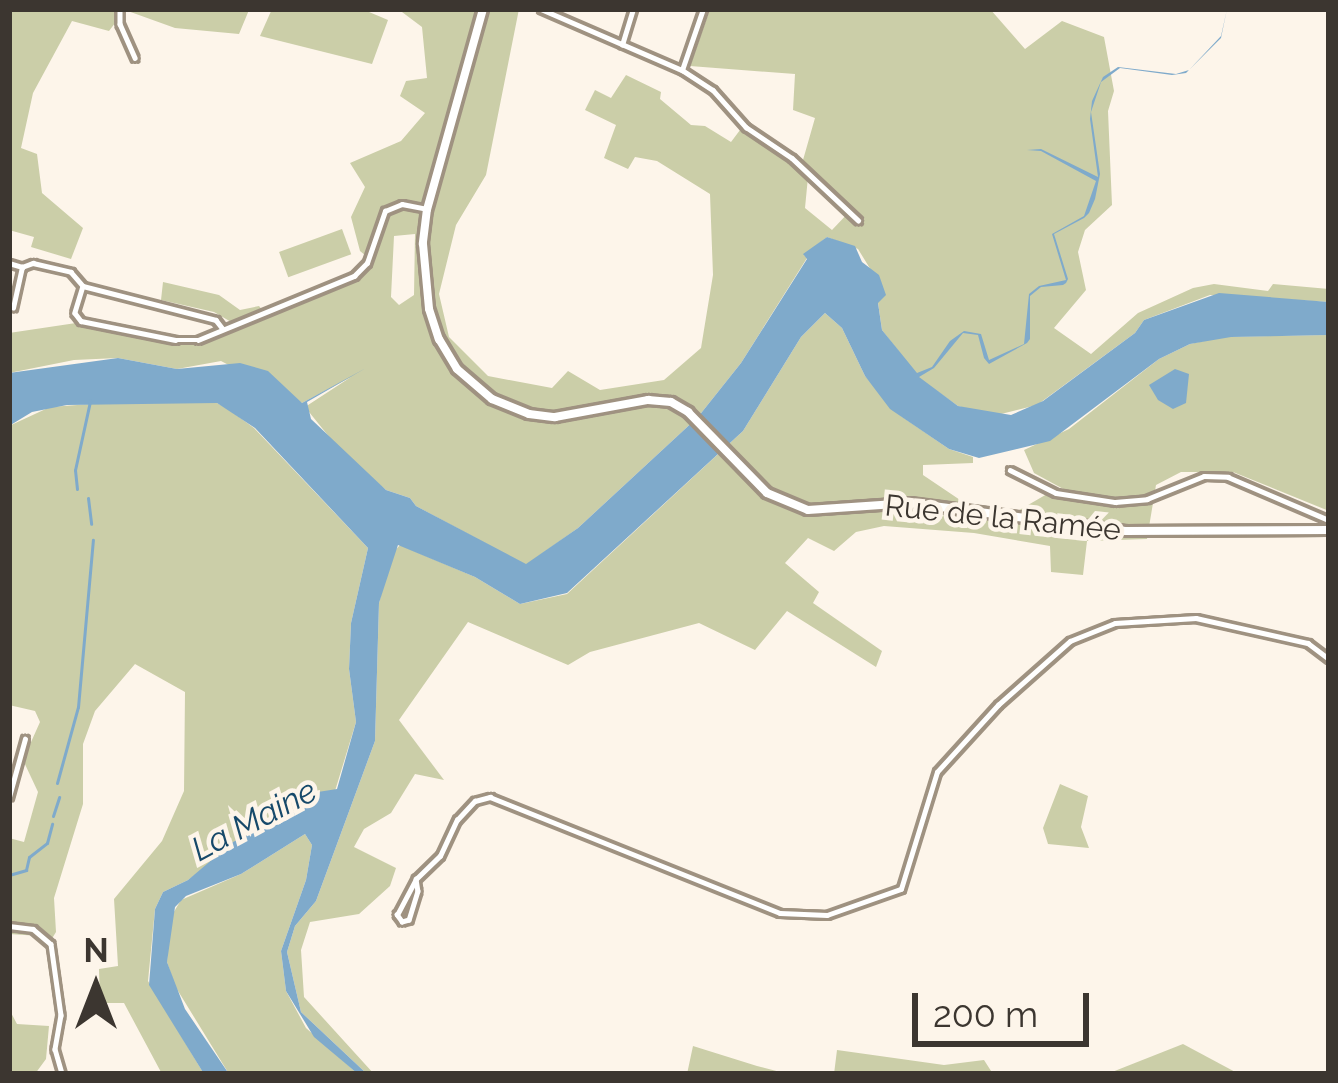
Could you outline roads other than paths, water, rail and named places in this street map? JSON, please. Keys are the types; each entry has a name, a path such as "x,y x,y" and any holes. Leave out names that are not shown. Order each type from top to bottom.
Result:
{"main road":[{"path":"427,209 483,9"},
{"name":"Rue de la Ramée","path":"427,209 424,244 432,319 457,369 477,389 506,406 542,416 585,416 654,399 688,412 767,493 808,510 910,503 1153,531 1329,530"}],"street":[{"path":"120,9 120,24 135,58"},
{"path":"541,9 682,70 712,90 746,127 823,184 858,220"},
{"path":"622,45 633,9"},
{"path":"682,70 703,9"},
{"path":"83,286 75,313 81,321 186,342 354,276 367,263 385,212 402,204 427,209"},
{"path":"9,263 71,272 83,286 216,320 223,329"},
{"path":"13,308 22,266"},
{"path":"1010,470 1056,493 1115,502 1147,500 1204,476 1228,477 1329,520"},
{"path":"416,879 418,891 409,920 402,922 397,915 416,879 440,856 466,808 490,797 780,914 827,915 901,890 938,772 998,705 1070,641 1114,623 1196,618 1308,643 1329,659"},
{"path":"9,797 25,739"},
{"path":"9,926 34,929 51,944 61,1015 55,1049 62,1074"}],"water":[{"path":"1118,67 1176,74 1189,70 1186,73 1172,75 1120,68 1101,82 1091,112 1100,174 1095,199 1084,218 1054,234 1068,279 1066,283 1041,287 1030,296 1027,343 989,364 978,335 963,333 934,368 919,377 958,406 1011,415 1043,401 1135,333 1144,320 1219,293 1329,302 1329,335 1231,337 1190,344 1159,359 1050,441 979,458 949,449 890,409 865,376 842,328 825,313 801,337 743,431 567,593 520,604 475,577 398,545 379,603 375,741 316,901 295,926 287,952 301,1012 367,1074 358,1074 314,1037 286,991 281,951 306,880 312,845 305,834 241,874 186,896 175,907 167,962 185,1009 229,1074 204,1074 149,985 155,909 163,892 188,880 233,842 306,806 305,794 337,789 356,722 349,669 351,623 368,548 255,428 217,403 67,405 32,412 9,426 9,373 118,358 177,369 240,363 268,371 302,403 366,368 307,402 311,419 386,490 410,498 416,506 526,564 578,528 698,417 741,363 807,259 803,254 827,237 855,246 862,262 879,275 886,295 878,303 882,330 917,373 932,367 950,341 964,331 981,334 989,360 1024,344 1029,294 1039,286 1066,280 1052,234 1084,216 1096,181 1041,151 1027,150 1041,149 1098,177 1090,119 1092,101 1103,77"},
{"path":"1175,369 1189,374 1186,403 1173,409 1158,400 1149,385"}],"waterway":[{"path":"77,489 75,470 90,401"},
{"path":"88,498 91,524"},
{"path":"57,783 78,707 93,540"},
{"path":"53,816 59,797"},
{"path":"9,875 26,870 29,857 47,843 52,824"}],"water label":[{"name":"La Maine","path":"254,820"}]}
